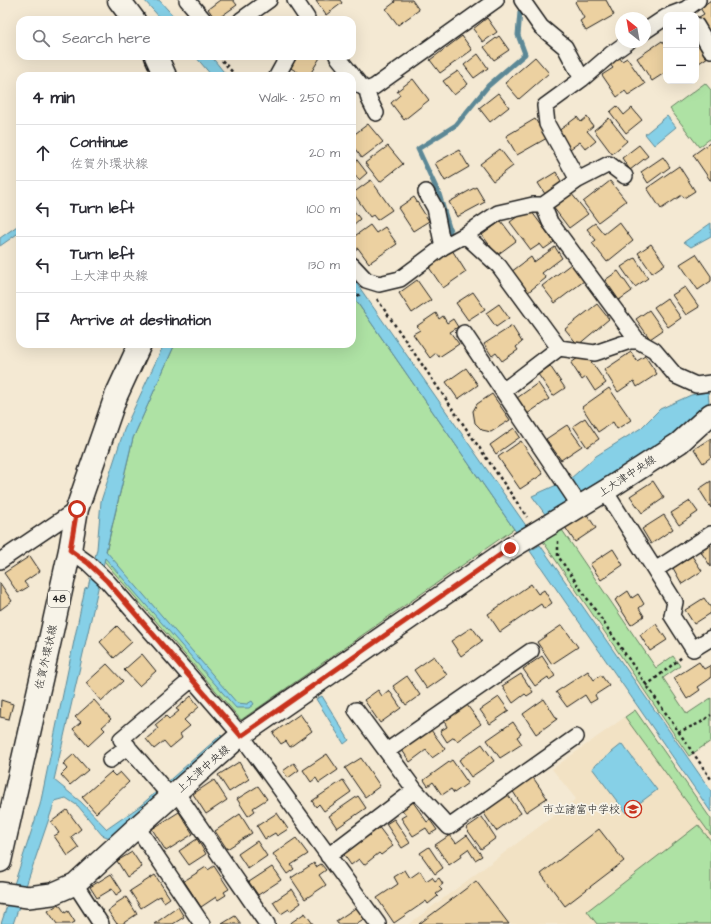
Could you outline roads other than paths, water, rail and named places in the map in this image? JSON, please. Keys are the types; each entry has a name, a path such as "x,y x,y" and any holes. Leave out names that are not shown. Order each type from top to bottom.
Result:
{"main road":[{"path":"119,0 131,16"},
{"path":"158,60 163,72"},
{"name":"佐賀外環状線","path":"0,861 70,550 77,509 116,396 138,348"}],"street":[{"path":"187,0 201,16"},
{"path":"247,16 269,0"},
{"path":"295,0 306,16"},
{"path":"367,90 374,88 496,0"},
{"path":"522,0 541,27 565,47 582,79"},
{"path":"688,12 698,0"},
{"path":"651,27 663,19"},
{"path":"699,30 711,50"},
{"path":"578,180 547,124 545,106 582,79 620,48"},
{"path":"279,72 286,60"},
{"path":"341,60 350,72"},
{"path":"356,79 361,86 367,90 369,99 376,113"},
{"path":"356,269 366,280 379,284 400,279 443,247 465,235 498,213 532,205 544,205 578,180 609,164 625,176"},
{"path":"426,192 435,208 443,247"},
{"path":"544,205 550,222 638,341 654,350 676,376 696,385 711,383"},
{"path":"465,235 499,266 559,348"},
{"path":"464,333 580,506"},
{"path":"503,391 559,348 595,353 630,341 638,341"},
{"name":"上大津中央線","path":"3,894 28,897 52,894 75,884 137,827 169,791 241,736 519,543 605,491 679,443 711,414"},
{"path":"605,491 675,602 672,616 693,649 711,638"},
{"path":"0,562 77,509"},
{"path":"655,570 711,534"},
{"path":"70,550 88,563 107,581 241,736 378,924"},
{"path":"387,751 531,651"},
{"path":"192,679 121,739 169,791 267,924"},
{"path":"356,710 415,790 449,827 576,737"},
{"path":"110,760 128,746"},
{"path":"328,856 415,790"},
{"path":"137,827 202,924"},
{"path":"75,884 101,924"}],"water":[{"path":"144,0 159,0 173,16 158,16"},
{"path":"198,60 214,60 224,72 209,72"},
{"path":"667,116 676,127 654,145 645,134"},
{"path":"711,223 711,236 691,247 684,242"},
{"path":"16,227 16,235 0,246 0,238"},
{"path":"356,283 527,527 517,533 356,301"},
{"path":"162,348 173,348 133,438 106,551 237,703 247,704 252,701 254,704 249,708 236,708 105,558 54,780 81,802 107,829 140,806 221,735 224,739 110,838 102,835 78,806 66,798 55,801 13,924 1,924 40,805 85,588 88,587 97,549 101,501 124,430"},
{"path":"708,392 709,402 671,438 545,514 532,496 570,479 596,456 641,428 660,409 691,395"},
{"path":"540,545 711,791 711,812 530,551"},
{"path":"322,696 349,740 344,744 316,699"},
{"path":"622,744 657,790 626,813 592,768"}],"waterway":[{"path":"450,231 439,194 418,149 456,125 488,86 525,54 518,35 520,12"}],"place":[{"name":"市立諸富中学校","path":"633,809"}]}
